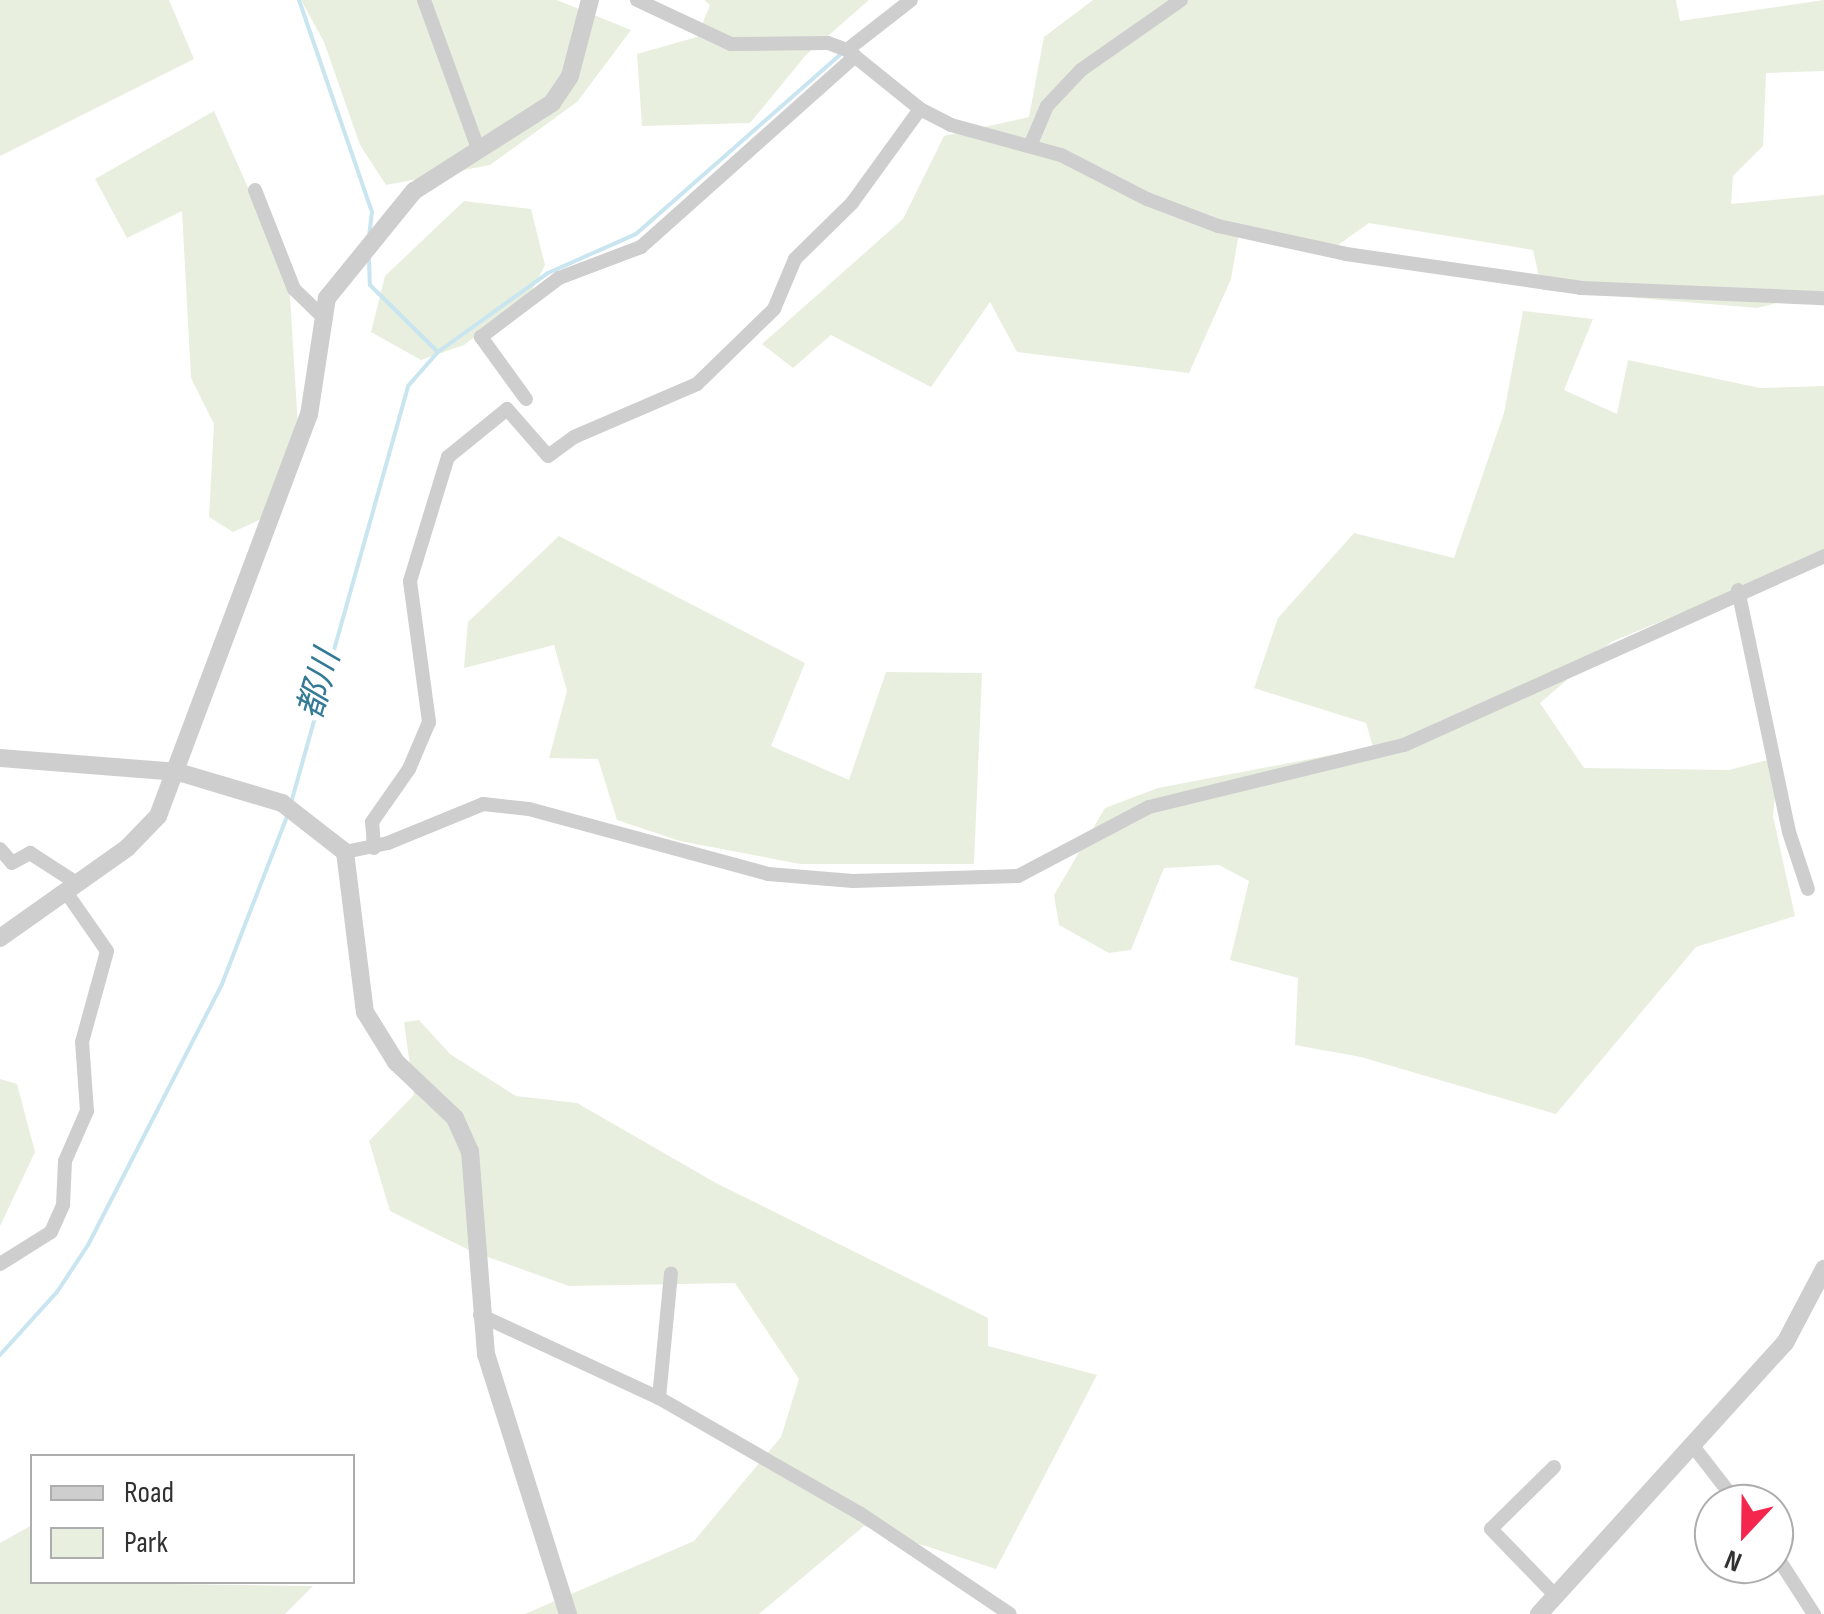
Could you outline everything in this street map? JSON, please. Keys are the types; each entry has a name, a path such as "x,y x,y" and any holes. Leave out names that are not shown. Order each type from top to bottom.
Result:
{"street":[{"path":"424,0 478,148"},
{"path":"0,938 148,828 178,772 309,415 321,315 340,277 400,204 478,148 538,115 563,90 590,0"},
{"path":"637,0 731,44 828,43 851,53 920,108 952,125 1030,146 1218,226 1346,254 1581,288 1824,298"},
{"path":"526,399 481,337 559,278 642,247 911,0"},
{"path":"1030,146 1047,106 1081,70 1181,0"},
{"path":"374,848 372,822 410,769 428,722 410,580 448,457 508,409 548,456 574,437 698,384 774,308 795,259 852,203 920,108"},
{"path":"256,190 294,289 321,315"},
{"path":"344,852 374,848 449,812 502,804 768,874 852,881 1018,876 1149,807 1404,744 1738,590 1824,556"},
{"path":"1738,590 1789,832 1808,888"},
{"path":"0,758 178,772 282,803 302,814 344,852 365,1012 396,1062 455,1118 470,1151 480,1230 480,1315 568,1614"},
{"path":"0,849 12,863 22,854 45,860 72,888 107,952 82,1042 87,1111 65,1161 62,1205 51,1232 0,1264"},
{"path":"1539,1614 1797,1328 1824,1269"},
{"path":"660,1398 671,1274"},
{"path":"480,1315 660,1398 861,1514 1010,1614"},
{"path":"1693,1446 1722,1484"},
{"path":"1554,1467 1491,1529 1556,1596"},
{"path":"1794,1583 1814,1614"}],"green space":[{"path":"0,0 169,0 194,59 0,156"},
{"path":"301,0 557,0 631,30 577,102 490,165 386,185 360,145 324,42"},
{"path":"704,0 869,0 806,55 750,123 642,126 637,54 697,37 710,5"},
{"path":"1093,0 1676,0 1680,21 1824,0 1824,71 1766,73 1763,146 1733,176 1731,204 1824,195 1824,291 1757,308 1542,290 1533,250 1369,223 1324,255 1240,227 1231,279 1189,373 1017,352 990,302 931,387 831,335 793,368 762,344 903,219 944,136 1029,117 1044,37"},
{"path":"214,111 289,280 298,427 270,515 233,532 209,517 214,424 191,378 182,211 127,238 95,179"},
{"path":"464,201 531,209 545,265 529,296 464,345 421,360 371,332 385,276"},
{"path":"1523,311 1593,319 1564,390 1617,414 1628,360 1760,388 1824,386 1824,554 1611,642 1540,703 1584,768 1729,770 1779,757 1773,816 1795,916 1696,947 1556,1114 1361,1057 1295,1045 1298,978 1230,960 1249,881 1219,865 1164,868 1131,950 1109,953 1059,925 1054,895 1105,808 1158,788 1373,747 1366,723 1254,688 1278,618 1354,533 1454,558 1504,413"},
{"path":"559,536 805,663 771,746 849,780 886,672 982,673 974,864 800,864 680,841 617,820 598,759 549,758 567,691 554,645 464,668 468,622"},
{"path":"419,1020 450,1054 516,1096 577,1103 716,1183 988,1318 988,1346 1097,1375 996,1569 864,1526 759,1614 525,1614 694,1541 781,1437 799,1379 735,1283 569,1286 471,1251 390,1211 369,1141 414,1095 404,1022"},
{"path":"0,1079 17,1084 35,1152 0,1226"},
{"path":"30,1526 30,1584 313,1586 285,1614 0,1614 0,1543"}],"waterway":[{"name":"都川","path":"299,0 372,212 369,236"},
{"path":"291,803 408,386 438,352 548,273 636,234 842,53"},
{"name":"都川","path":"369,260 370,285 438,352"},
{"name":"都川","path":"0,1355 57,1292 88,1245 222,984 287,816"}]}
